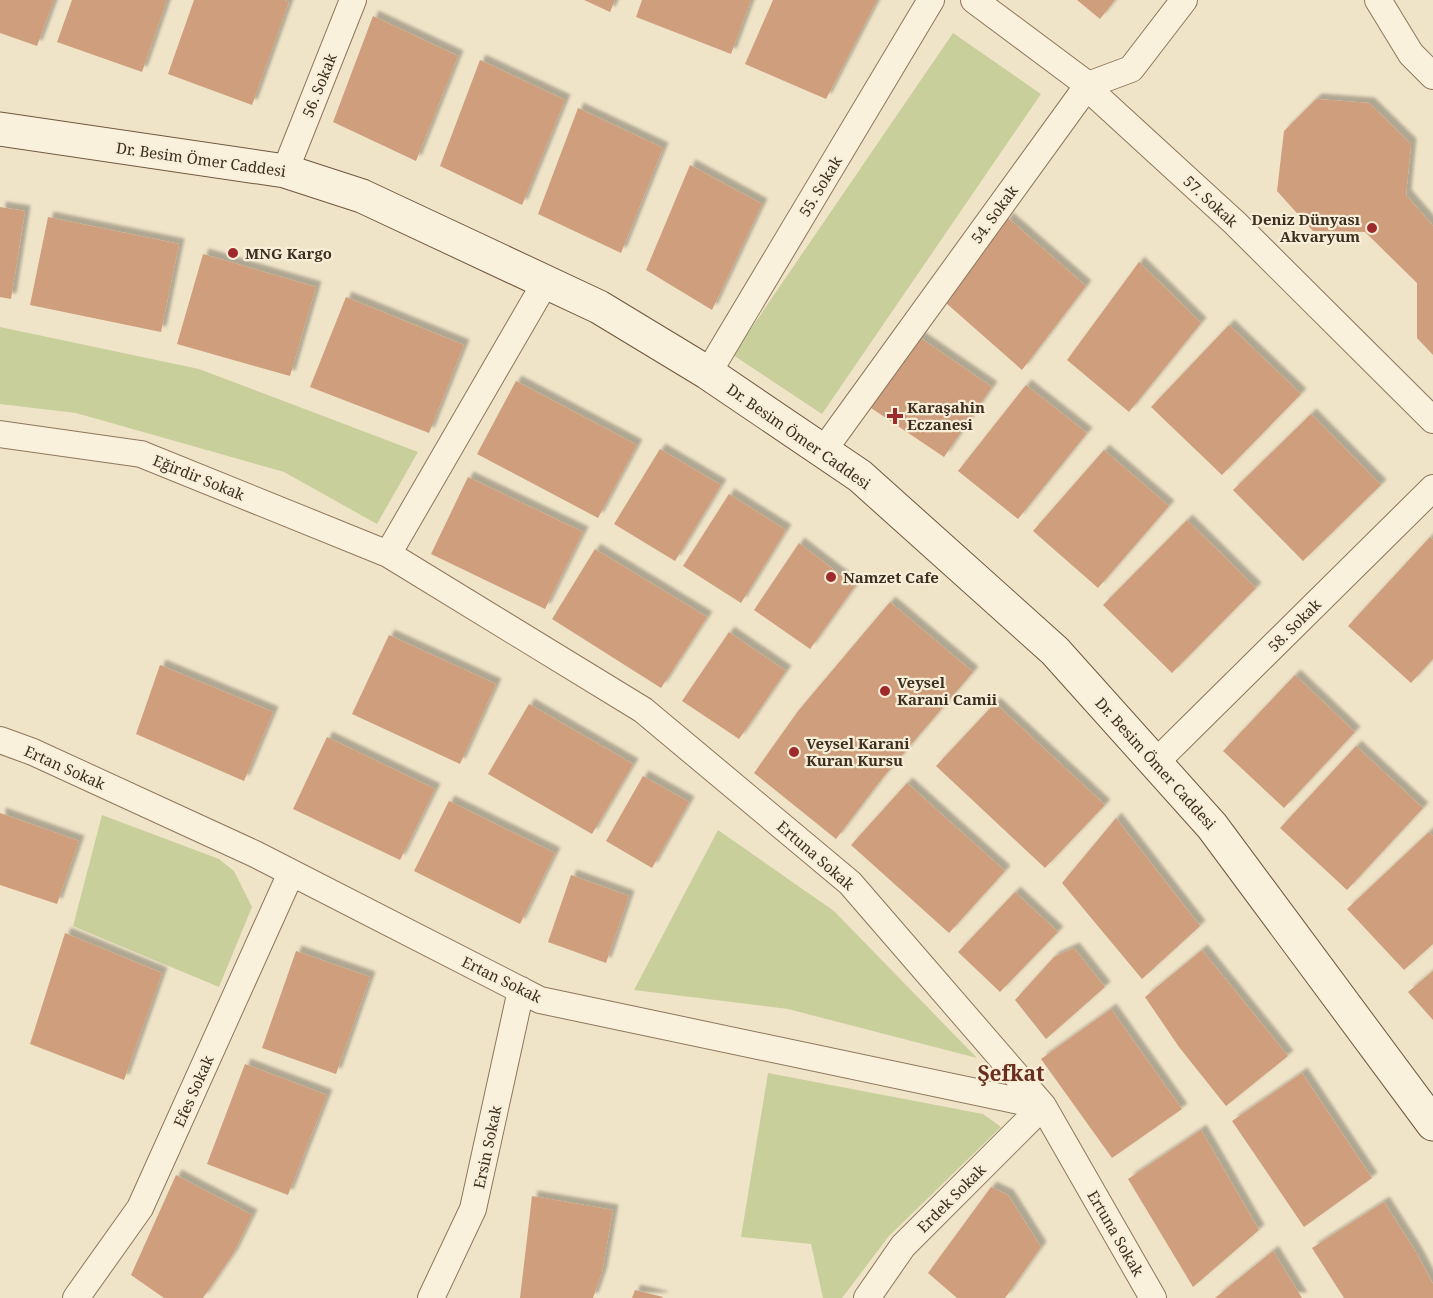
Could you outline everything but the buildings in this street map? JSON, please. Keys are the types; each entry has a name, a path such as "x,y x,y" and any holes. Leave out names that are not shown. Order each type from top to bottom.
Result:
{"main road":[{"name":"Dr. Besim Ömer Caddesi","path":"0,129 285,171 362,195 599,307 708,373 860,476 1055,651 1212,826 1433,1124"}],"street":[{"name":"56. Sokak","path":"285,171 353,0"},
{"name":"55. Sokak","path":"708,373 931,0"},
{"name":"57. Sokak","path":"974,0 1088,85 1092,92 1235,224 1433,420"},
{"path":"1088,85 1131,69 1184,0"},
{"path":"1378,0 1411,54 1433,76"},
{"name":"54. Sokak","path":"823,451 1088,85"},
{"path":"388,554 545,283"},
{"name":"Eğirdir Sokak","path":"0,434 141,454 388,554"},
{"name":"58. Sokak","path":"1155,763 1433,488"},
{"name":"Ertuna Sokak","path":"388,554 643,710 850,883 1043,1106 1153,1298"},
{"name":"Ertan Sokak","path":"0,740 44,756 255,854 540,1000 1043,1106"},
{"name":"Efes Sokak","path":"76,1298 140,1208 291,873"},
{"name":"Ersin Sokak","path":"440,1294 473,1209 521,990"},
{"name":"Erdek Sokak","path":"867,1298 903,1246 1043,1106"}],"green space":[{"path":"953,33 1041,94 822,414 733,355"},
{"path":"0,327 199,369 418,452 377,524 284,472 76,413 0,404"},
{"path":"102,815 219,859 234,871 252,907 219,987 73,926"},
{"path":"718,830 834,911 977,1058 788,1009 634,990"},
{"path":"768,1073 983,1114 1001,1127 889,1236 842,1298 823,1298 811,1244 741,1237"}],"place":[{"name":"Deniz Dünyası Akvaryum","path":"1372,228"},
{"name":"MNG Kargo","path":"233,253"},
{"name":"Karaşahin Eczanesi","path":"895,416"},
{"name":"Namzet Cafe","path":"831,577"},
{"name":"Veysel Karani Camii","path":"885,691"},
{"name":"Veysel Karani Kuran Kursu","path":"794,752"}],"district":[{"name":"Şefkat","path":"1011,1073"}]}
